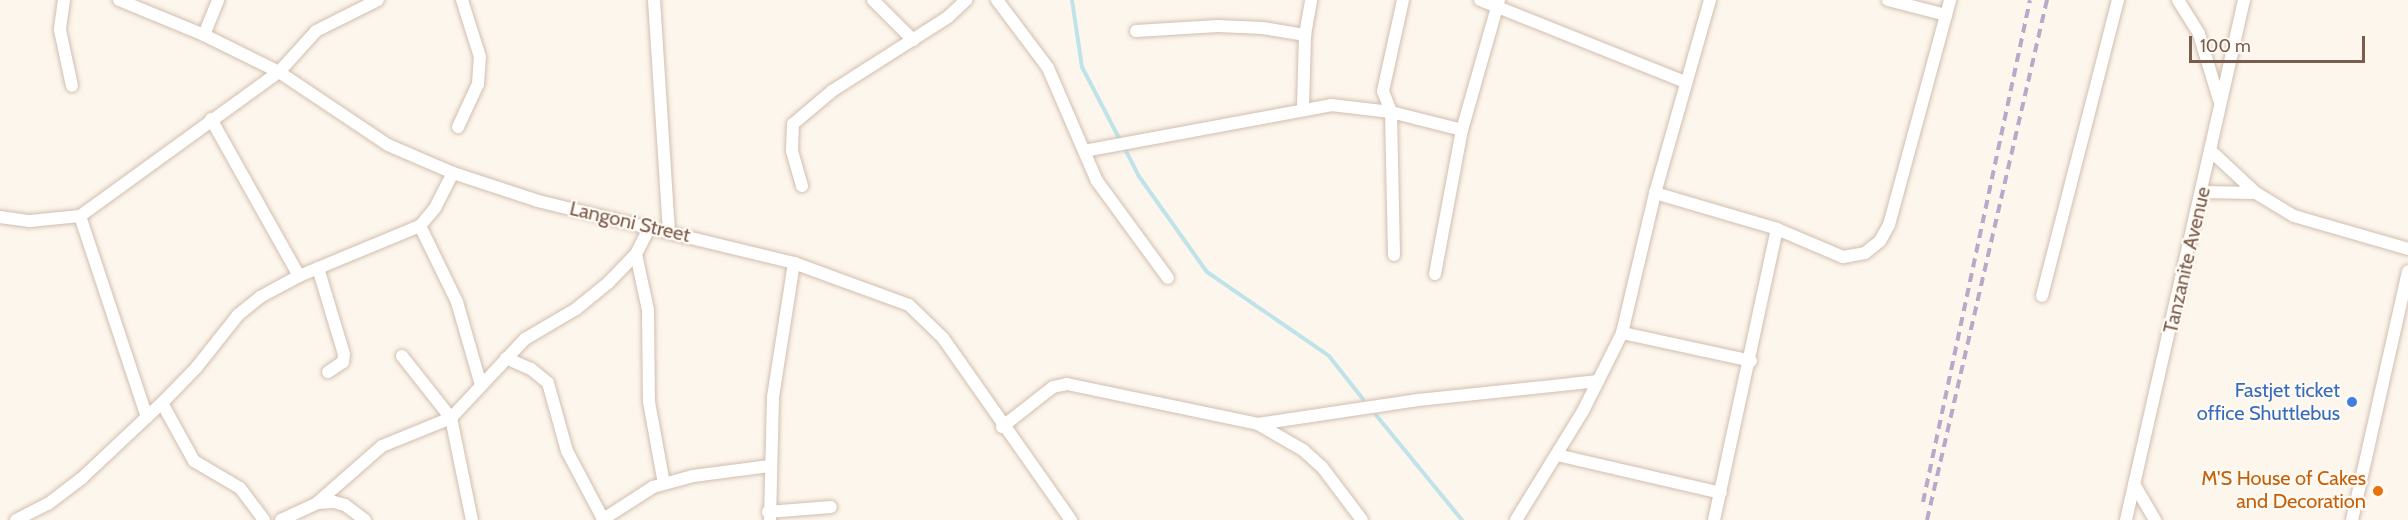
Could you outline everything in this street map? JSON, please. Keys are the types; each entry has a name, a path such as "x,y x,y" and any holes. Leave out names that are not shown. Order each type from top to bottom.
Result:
{"street":[{"path":"64,0 60,30 72,86"},
{"name":"Langoni Street","path":"118,0 204,35 279,72 388,145 453,173 538,201 794,263 909,305 944,338 1002,427 1071,520"},
{"path":"204,35 218,0"},
{"path":"0,217 30,221 80,216 279,72 316,31 378,0"},
{"path":"458,127 480,73 474,30 462,0"},
{"path":"654,0 669,231"},
{"path":"873,0 913,40"},
{"path":"802,186 792,151 793,124 832,91 913,40 966,0"},
{"path":"997,0 1048,68 1097,181 1168,278"},
{"path":"1303,107 1305,35 1311,0"},
{"path":"1394,255 1391,112 1383,91 1403,0"},
{"path":"1480,0 1498,3 1685,82"},
{"path":"1516,520 1557,455 1622,333 1655,193 1710,0"},
{"path":"1888,0 1946,15"},
{"path":"1655,193 1777,229 1844,257 1865,253 1880,241 1889,225 1950,0"},
{"path":"2042,296 2118,0"},
{"path":"2178,0 2199,34 2220,102"},
{"name":"Tanzanite Avenue","path":"2126,520 2203,192 2220,102 2244,0"},
{"path":"1435,274 1462,130 1498,3"},
{"path":"1136,31 1218,26 1263,28 1305,35"},
{"path":"1084,151 1303,107 1330,105 1391,112 1462,130"},
{"path":"211,119 299,276"},
{"path":"2212,152 2256,193 2294,216 2408,249"},
{"path":"16,520 48,504 82,478 162,403 196,368 238,315 260,297 299,276 420,225 435,208 453,173"},
{"path":"2203,192 2256,193"},
{"path":"80,216 147,417"},
{"path":"420,225 457,302 481,385"},
{"path":"281,520 317,503 382,446 451,418 525,339 590,300 636,254 650,227"},
{"path":"1714,520 1777,229"},
{"path":"636,254 648,310 649,402 664,484"},
{"path":"794,263 779,341 769,466 769,516 831,507"},
{"path":"318,268 344,354 337,369 328,372"},
{"path":"2352,520 2408,271"},
{"path":"1622,333 1750,361"},
{"path":"402,356 451,418 472,520"},
{"path":"506,358 531,369 548,383 567,451 602,520 664,484 769,466"},
{"path":"1258,424 1418,399 1598,381"},
{"path":"1002,427 1053,387 1067,384 1258,424 1316,461 1362,520"},
{"path":"162,403 194,460 240,488 264,520"},
{"path":"1557,455 1721,493"},
{"path":"2134,484 2155,520"},
{"path":"317,503 345,505 365,520"}],"waterway":[{"path":"1072,0 1082,67 1120,140"},
{"path":"1124,147 1138,175 1207,272 1329,356 1363,399"},
{"path":"1376,415 1462,520"}],"railway":[{"path":"1923,502 2030,0"},
{"path":"1927,520 2047,0"}],"place":[{"name":"Fastjet ticket office Shuttlebus","path":"2352,402"},
{"name":"M'S House of Cakes and Decoration","path":"2378,491"}]}
